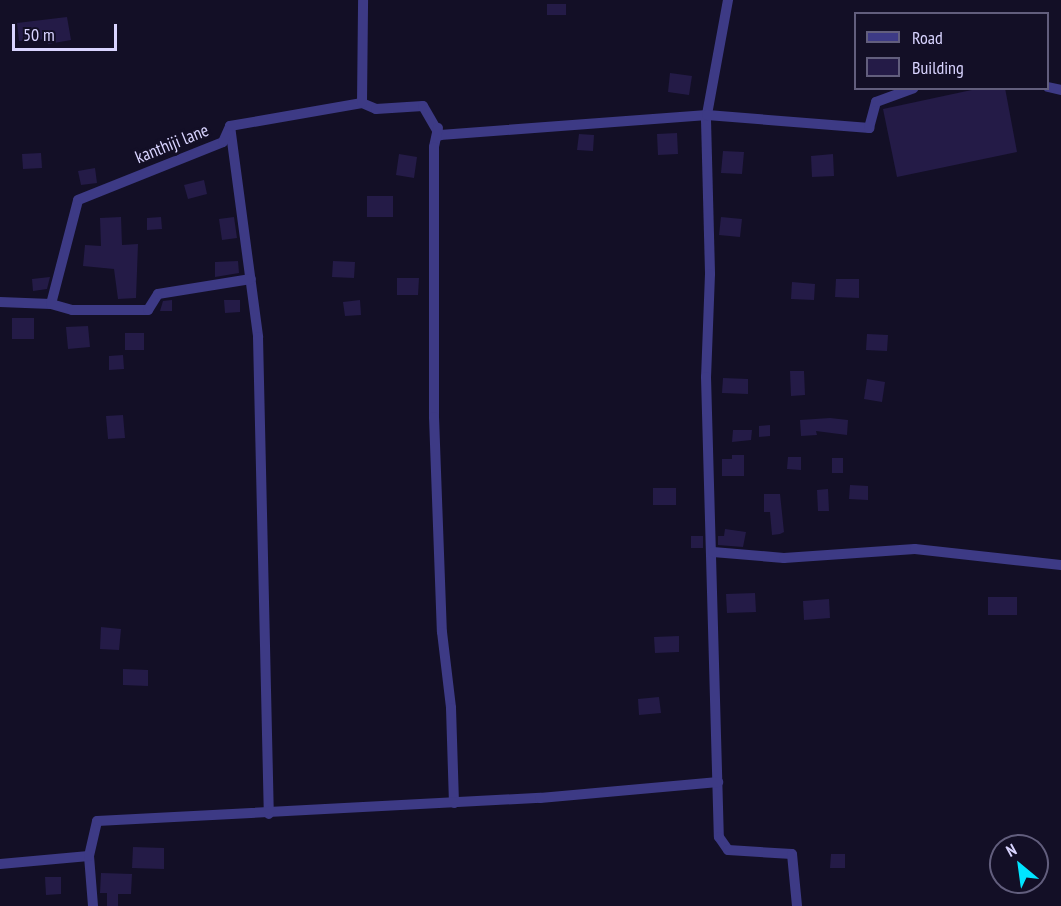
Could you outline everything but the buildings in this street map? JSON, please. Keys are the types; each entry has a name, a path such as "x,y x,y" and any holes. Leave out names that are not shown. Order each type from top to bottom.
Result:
{"street":[{"path":"362,104 363,0"},
{"path":"728,0 707,115 710,274 706,377 713,552 719,837 728,850 792,854 796,906"},
{"path":"438,128 440,135 707,115 869,128 876,102 909,90"},
{"name":"kanthiji lane","path":"51,304 78,200 223,141 230,126 362,104 376,109 423,106 438,128"},
{"path":"230,126 258,337 265,512 269,814"},
{"path":"438,128 434,159 434,417 442,632 451,708 454,803"},
{"path":"0,302 51,304 72,310 148,310 158,294 251,279"},
{"path":"713,552 784,558 915,549 1061,565"},
{"path":"93,906 89,856 98,821 454,803 718,782"},
{"path":"0,864 89,856"}]}
